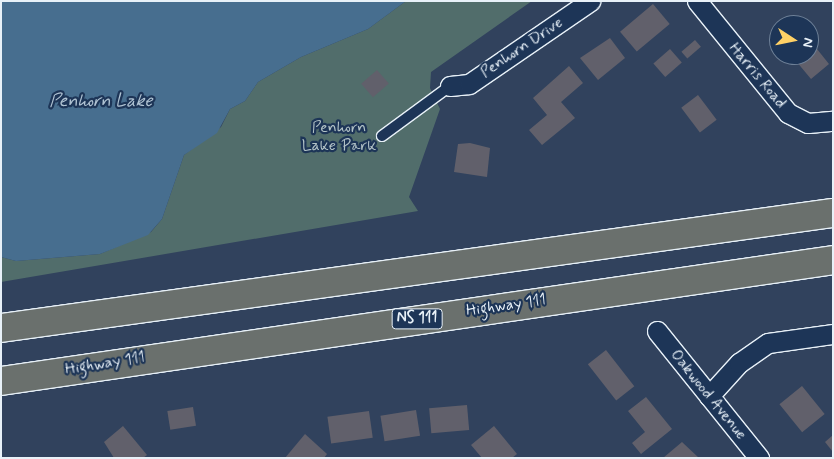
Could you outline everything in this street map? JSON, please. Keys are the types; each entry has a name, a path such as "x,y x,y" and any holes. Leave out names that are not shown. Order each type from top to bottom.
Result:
{"highway":[{"path":"1,328 833,213"},
{"name":"Highway 111","path":"1,381 833,260"}],"street":[{"name":"Penhorn Drive","path":"450,86 469,84 590,1"},
{"name":"Harris Road","path":"697,1 788,113 808,123 833,121"},
{"name":"Oakwood Avenue","path":"657,331 759,458"},
{"path":"709,396 738,363 768,343 833,334"}],"lane":[{"path":"382,136 450,86"}],"green space":[{"name":"Penhorn Lake Park","path":"406,1 532,1 431,72 430,88 440,109 409,197 418,211 1,282 1,257 16,261 100,254 151,232 162,219 184,155 221,127 230,109 245,101 258,82 301,57 368,29"}],"water":[{"name":"Penhorn Lake","path":"1,1 406,1 368,29 301,57 258,82 245,101 230,109 217,133 184,155 162,219 148,235 100,254 16,261 1,257"}],"building":[{"path":"653,4 670,24 637,52 620,32"},
{"path":"610,38 625,58 598,80 580,58"},
{"path":"695,40 701,47 687,59 681,52"},
{"path":"670,49 682,63 665,77 653,63"},
{"path":"819,52 829,64 811,79 799,65 819,65"},
{"path":"569,66 583,83 561,102 575,118 542,145 529,130 547,115 533,98"},
{"path":"377,70 389,84 373,97 361,84"},
{"path":"698,95 717,120 700,132 681,108"},
{"path":"470,143 490,148 487,177 454,172 458,144"},
{"path":"606,350 634,386 616,400 588,364"},
{"path":"802,386 825,414 802,432 779,404"},
{"path":"646,397 672,429 641,454 632,443 645,432 628,411"},
{"path":"467,405 469,430 431,433 429,408"},
{"path":"193,407 196,426 170,430 167,411"},
{"path":"416,410 420,436 385,441 380,416"},
{"path":"369,411 373,438 331,444 327,417"},
{"path":"123,426 147,455 143,458 114,458 104,442"},
{"path":"494,426 517,454 512,458 482,458 471,445"},
{"path":"305,434 327,454 324,458 285,458"},
{"path":"833,435 833,452 825,442"},
{"path":"682,442 699,458 663,458"}]}
